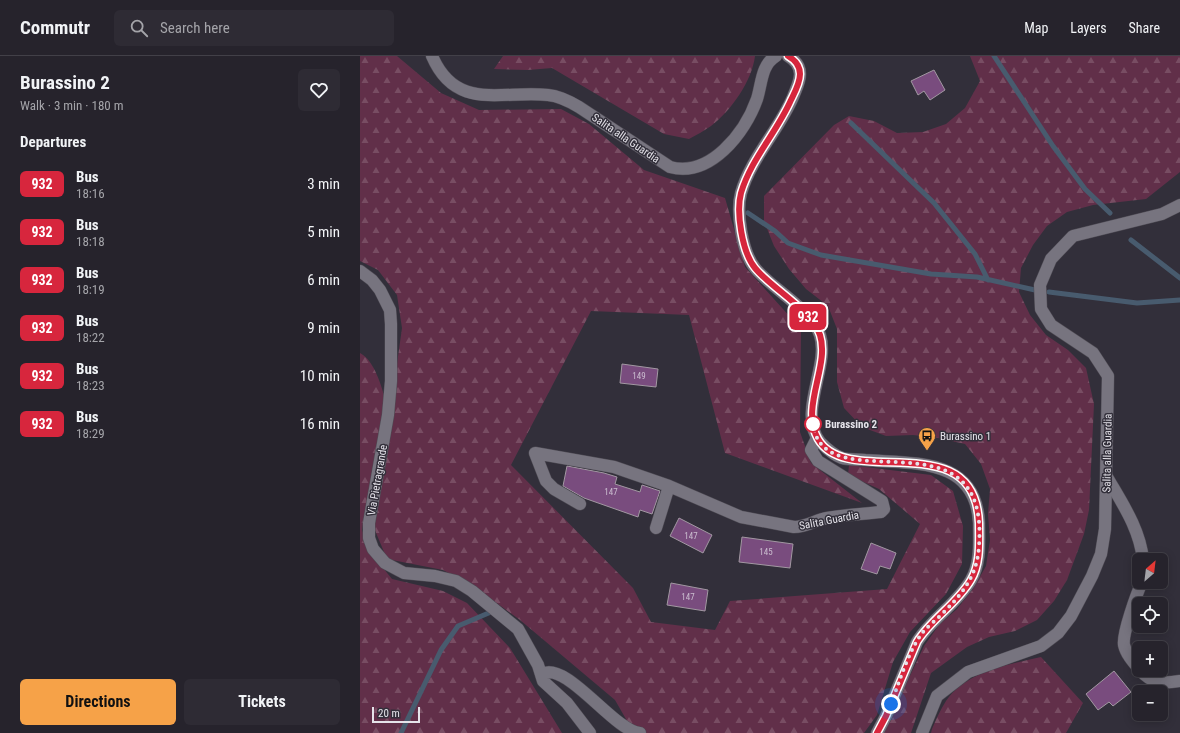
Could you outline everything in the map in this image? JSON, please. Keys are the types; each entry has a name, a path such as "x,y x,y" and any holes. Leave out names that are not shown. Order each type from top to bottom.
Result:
{"main road":[{"name":"Salita alla Guardia","path":"432,56 451,82 464,90 476,95 549,95 564,99 670,167 681,170 696,168 711,161 739,132 756,100 765,67 770,60 776,56"},
{"path":"788,56 796,62 799,68 799,83 783,116 745,183 739,208 747,254 755,268 814,322 820,336 821,351 812,408 812,423 817,438 826,449 842,458 936,466 954,473 966,484 975,500 978,516 980,545 976,569 970,581 956,599 923,631 886,716 877,733"},
{"name":"Salita alla Guardia","path":"922,733 937,696 968,672 1041,646 1058,633 1071,616 1092,576 1101,554 1105,529 1108,376 1093,353 1051,325 1041,309 1040,285 1051,259 1073,236 1162,214 1180,205"},
{"name":"Via Pietragrande","path":"360,271 372,280 380,290 390,310 391,324 391,381 388,415 369,523 369,538 373,549 385,563 398,571 415,576 434,576 456,581 472,591 518,628 525,638 542,674 543,681 568,703 590,733"},
{"name":"Salita Guardia","path":"580,504 554,489 546,481 535,453 614,467 669,486 741,517 794,527 801,527 813,521 828,518 881,512 884,509 882,501 818,461 812,450 817,438"},
{"path":"1107,477 1122,502 1139,538 1142,553"},
{"path":"656,528 669,486"},
{"path":"1132,660 1124,644 1125,635 1140,589"},
{"path":"542,674 550,672 567,679 626,729 640,733"},
{"path":"1147,677 1161,684 1180,681"}],"green space":[{"path":"360,56 397,56 441,93 479,110 561,109 589,124 644,170 725,198 745,267 801,329 800,432 811,463 862,503 725,453 689,315 591,311 511,465 633,588 651,622 715,630 730,601 887,589 920,524 879,489 848,475 849,465 931,475 953,491 963,526 962,564 946,594 910,632 893,662 877,715 864,733 634,733 615,700 520,620 476,588 443,570 387,559 374,528 402,328 397,295 378,270 360,261"},
{"path":"503,56 755,56 750,75 733,104 719,120 689,139 664,134 552,68 528,70 494,69"},
{"path":"970,56 1180,56 1180,172 1146,199 1093,205 1067,212 1047,226 1033,245 1021,268 1019,292 1030,315 1046,335 1068,350 1086,368 1094,404 1089,510 1084,534 1067,580 1054,601 1037,620 1015,631 989,637 967,647 931,673 911,733 883,733 924,646 939,625 957,609 973,589 986,566 990,540 988,514 990,489 981,464 965,444 938,438 913,435 886,436 862,427 844,408 837,382 837,329 828,306 806,289 789,269 774,246 764,221 764,196 834,125 849,116 874,121 897,133 923,132 946,124 965,108 980,81"},
{"path":"360,353 374,368 386,401 362,530 370,552 392,579 443,591 467,603 510,648 562,733 360,733"},
{"path":"1041,657 1083,703 1066,733 931,733 938,715 946,701 965,683 989,671"}],"building":[{"path":"934,70 945,90 930,100 924,91 918,95 911,81"},
{"path":"622,364 658,369 656,387 620,383"},
{"path":"567,466 617,477 615,484 640,492 642,485 660,491 652,514 640,510 638,517 584,498 563,486"},
{"path":"679,518 712,535 703,553 670,536"},
{"path":"742,537 793,544 790,568 739,562"},
{"path":"871,543 896,553 890,569 880,566 877,574 861,569"},
{"path":"671,583 708,590 705,611 667,605"},
{"path":"1114,671 1131,692 1113,706 1109,702 1098,710 1086,694"}],"waterway":[{"path":"994,56 1053,146 1085,189 1110,213"},
{"path":"851,123 934,203 975,254 988,280"},
{"path":"748,213 775,231 788,243 821,255 931,274 977,277 1035,290"},
{"path":"1131,240 1180,278"},
{"path":"1049,292 1137,303 1180,300"},
{"path":"401,733 441,650 458,626 491,612"}],"bus line":[{"name":"932","path":"788,56 796,62 799,68 799,83 790,104 745,183 741,194 739,208 742,234 747,254 755,268 814,322 820,336 821,351 812,408 812,423 817,438 826,449 842,458 936,466 954,473 966,484 975,500 978,516 980,545 976,569 970,581 956,599 923,631 886,716 877,733"}],"place":[{"name":"Burassino 2","path":"813,424"},
{"name":"Burassino 1","path":"927,451"}],"route":[{"path":"813,424 812,423 817,438 826,449 842,458 936,466 954,473 966,484 975,500 978,516 980,545 976,569 970,581 956,599 923,631 891,704"}]}
